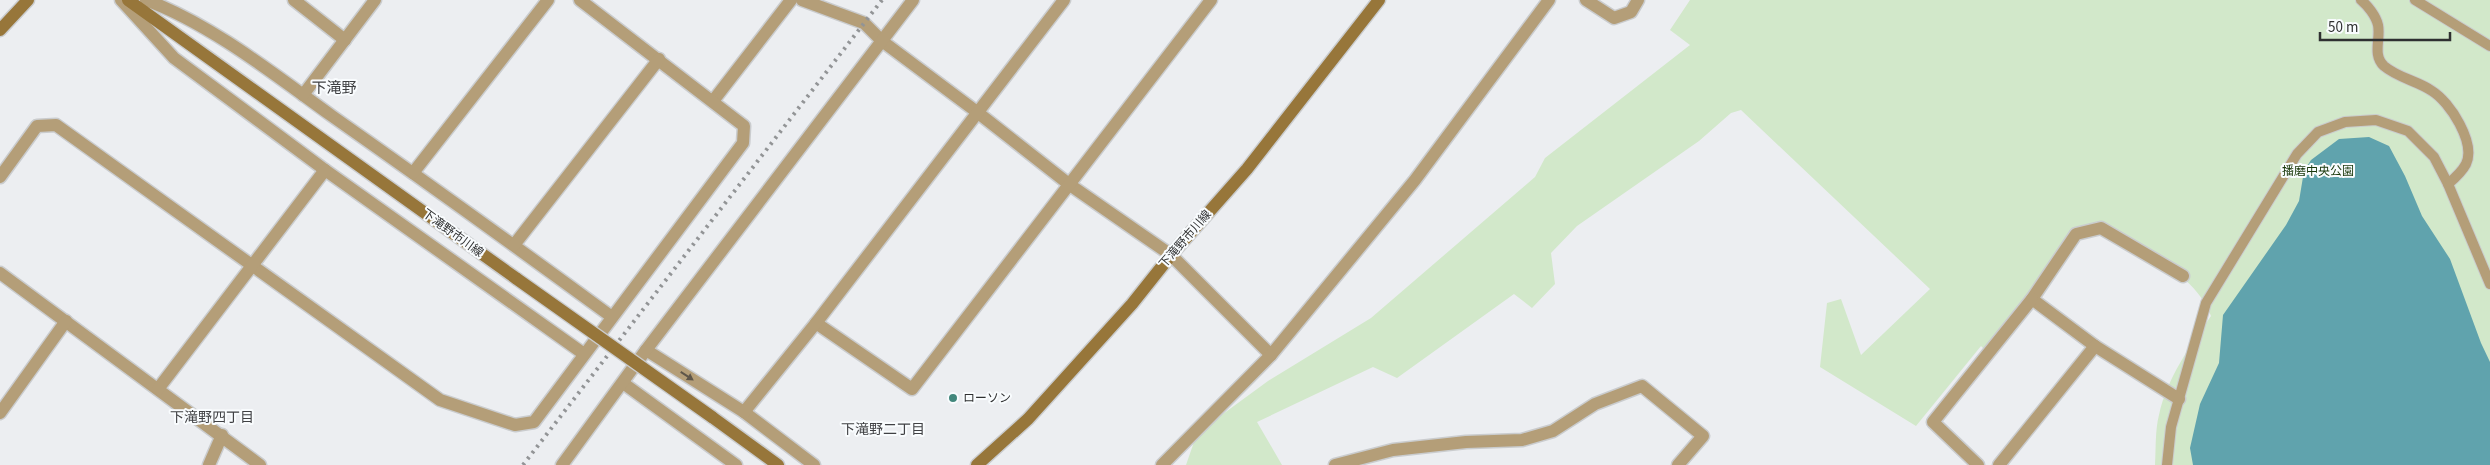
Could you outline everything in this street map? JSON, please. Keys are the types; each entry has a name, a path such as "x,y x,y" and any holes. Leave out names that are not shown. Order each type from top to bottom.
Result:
{"main road":[{"path":"0,30 28,0"},
{"name":"下滝野市川線","path":"128,0 778,465"},
{"name":"下滝野市川線","path":"978,465 1028,419 1132,304 1171,255 1247,169 1379,0"}],"street":[{"path":"121,0 174,58 325,170 584,354"},
{"path":"146,0 170,8 207,29 413,173 612,317"},
{"path":"294,0 344,40"},
{"path":"303,95 375,0"},
{"path":"413,173 548,0"},
{"path":"0,177 37,126 56,125 440,400 515,425 534,422 743,144 744,126 580,0"},
{"path":"713,101 792,0"},
{"path":"802,0 864,23 882,41 1070,185 1171,255 1271,355"},
{"path":"562,465 646,350 913,0"},
{"path":"744,412 816,323 1064,0"},
{"path":"816,323 912,389 1211,0"},
{"path":"1162,465 1271,355 1415,180 1549,0"},
{"path":"1586,0 1614,18 1631,12 1638,0"},
{"path":"514,246 659,59"},
{"path":"158,389 325,170"},
{"path":"1978,465 1934,422 2032,298 2076,234 2101,228 2183,276"},
{"path":"0,273 222,435 260,465"},
{"path":"2032,298 2095,346 2179,399"},
{"path":"0,413 66,321"},
{"path":"2000,465 2095,346"},
{"path":"646,350 744,412 814,465"},
{"path":"623,383 730,463"},
{"path":"1335,465 1393,450 1466,442 1522,440 1553,431 1594,404 1642,386 1703,436 1678,465"},
{"path":"209,465 222,435"}],"lane":[{"path":"2361,0 2369,7 2378,25 2378,55 2384,65 2434,92 2456,117 2468,143 2467,162 2459,174 2448,184"},
{"path":"2414,0 2490,46"},
{"path":"2167,465 2171,428 2206,303 2297,154 2318,132 2353,122 2376,120 2408,131 2434,157 2448,184 2490,284"}],"green space":[{"name":"播磨中央公園","path":"1690,0 2490,0 2490,465 2155,465 2156,433 2163,401 2173,375 2211,316 2203,300 2179,274 2101,228 2076,234 1987,352 1981,346 1916,426 1820,367 1827,303 1841,299 1861,355 1930,289 1741,110 1731,113 1699,141 1577,226 1551,253 1555,284 1532,308 1514,294 1397,378 1373,367 1257,422 1282,465 1186,465 1194,442 1212,422 1268,381 1371,318 1535,177 1545,158 1690,45 1670,30"}],"water":[{"path":"2369,137 2389,146 2405,176 2422,216 2450,259 2481,343 2490,362 2490,465 2193,465 2190,448 2200,404 2219,363 2223,315 2286,225 2299,201 2304,171 2311,160 2339,139"}],"railway":[{"path":"523,465 882,0"}],"place":[{"name":"ローソン","path":"953,398"}],"district":[{"name":"下滝野","path":"334,88"},
{"name":"下滝野四丁目","path":"212,417"},
{"name":"下滝野二丁目","path":"883,429"}]}
